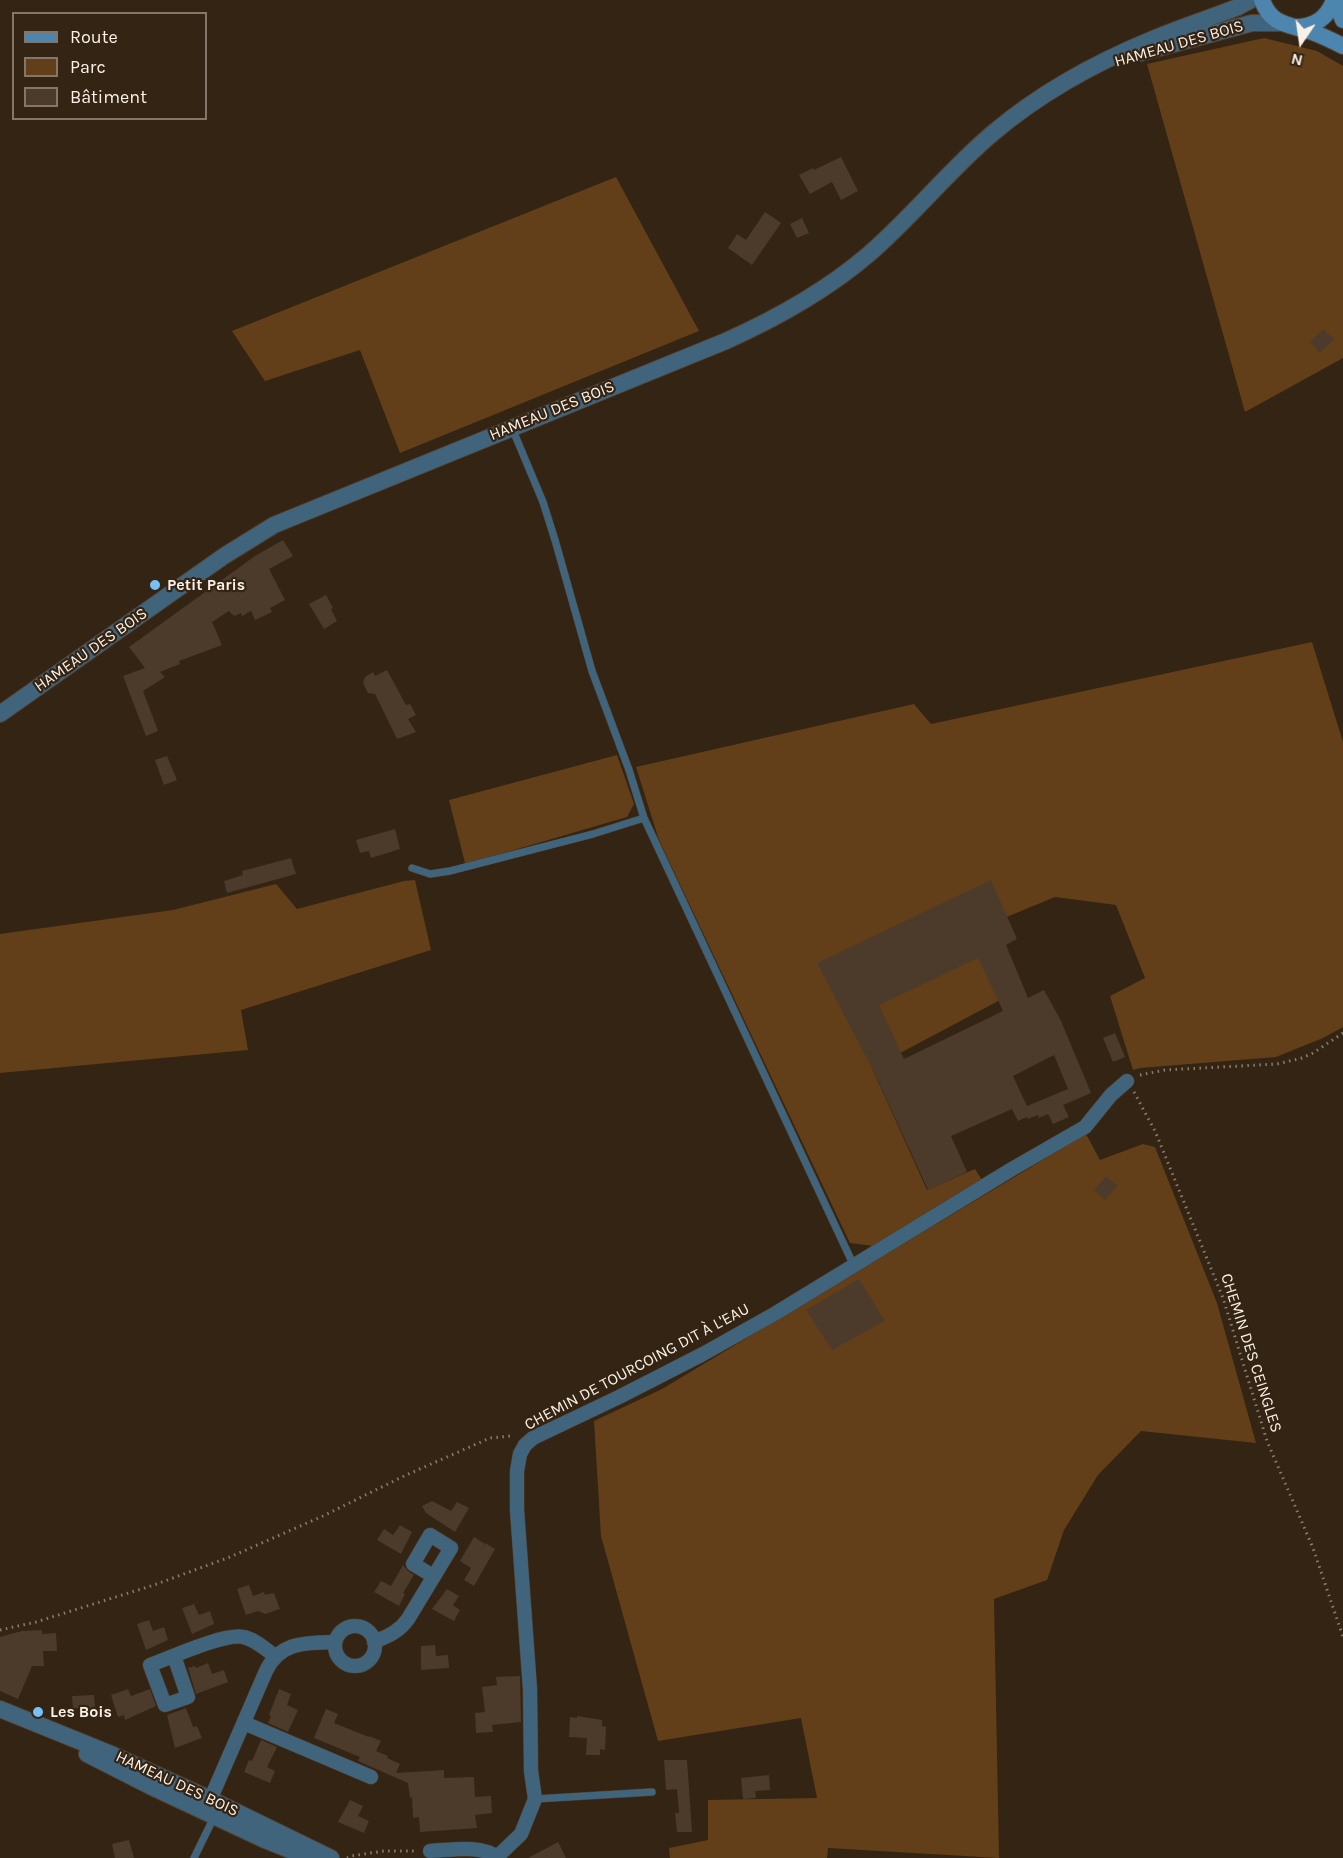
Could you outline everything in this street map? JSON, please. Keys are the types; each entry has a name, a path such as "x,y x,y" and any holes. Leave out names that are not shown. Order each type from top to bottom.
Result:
{"main road":[{"path":"1262,0 1268,13 1288,25 1314,33 1343,46"},
{"path":"1288,25 1306,27 1320,20 1328,13 1334,0"},
{"path":"1334,0 1343,20"}],"street":[{"name":"HAMEAU DES BOIS","path":"0,714 255,536 294,517 726,341 804,301 846,273 869,254 992,134 1034,103 1080,75 1137,45 1238,8 1251,0"},
{"name":"HAMEAU DES BOIS","path":"1080,75 1129,56 1252,22 1288,25"},
{"name":"CHEMIN DE TOURCOING DIT À L'EAU","path":"536,1799 531,1772 530,1689 517,1510 517,1471 520,1454 525,1445 533,1438 703,1354 776,1313 1085,1127 1111,1095 1127,1081"},
{"path":"374,1642 396,1632 403,1626 434,1576"},
{"path":"354,1626 365,1629 374,1642 374,1651 370,1660 362,1665 353,1666 340,1660 335,1652 335,1642 340,1633 354,1626"},
{"path":"174,1656 231,1636 251,1639 275,1656"},
{"path":"212,1807 244,1723 266,1671 275,1656 302,1643 335,1642"},
{"name":"HAMEAU DES BOIS","path":"0,1709 111,1754 282,1847 310,1858"},
{"path":"244,1723 371,1778"},
{"path":"430,1851 475,1850 499,1857 521,1834 536,1799"},
{"name":"HAMEAU DES BOIS","path":"212,1807 331,1858"}],"lane":[{"path":"512,428 543,502 589,663 629,770 644,818 854,1266"},
{"path":"412,868 430,874 450,871 593,834 644,818"},
{"path":"536,1799 652,1792"},
{"path":"194,1858 212,1807"}],"path":[{"path":"1127,1081 1145,1073 1166,1070 1277,1064 1313,1053 1343,1033"},
{"name":"CHEMIN DES CEINGLES","path":"1127,1081 1155,1131 1216,1281 1267,1441 1313,1548 1343,1637"},
{"path":"0,1630 36,1622 154,1585 230,1557 490,1438 511,1436 525,1445"},
{"path":"347,1858 384,1851 430,1851"}],"green space":[{"path":"1264,38 1317,51 1343,66 1343,358 1245,412 1147,64"},
{"path":"616,177 699,331 400,453 360,350 265,381 232,331"},
{"path":"1312,642 1343,742 1343,1027 1323,1038 1276,1057 1133,1070 1110,996 1145,978 1116,905 1055,897 992,923 1017,991 872,1068 927,1190 975,1169 982,1180 874,1246 850,1243 659,840 636,767 914,704 931,724"},
{"path":"617,755 634,804 627,817 465,863 449,800"},
{"path":"415,880 431,950 241,1010 248,1050 0,1073 0,934 173,910 276,884 297,909"},
{"path":"1086,1134 1100,1160 1143,1144 1155,1147 1217,1303 1256,1443 1141,1431 1098,1475 1064,1530 1047,1580 994,1599 999,1858 828,1848 827,1858 670,1858 669,1848 708,1840 708,1800 817,1798 801,1718 658,1741 601,1536 594,1421 662,1389"}],"building":[{"path":"841,157 858,191 841,200 832,182 810,194 799,175"},
{"path":"765,212 781,223 752,265 728,248 737,234 746,240"},
{"path":"802,218 809,233 797,238 790,224"},
{"path":"1323,329 1334,339 1320,353 1310,342"},
{"path":"283,540 293,556 269,569 285,600 270,608 272,612 255,620 251,611 242,616 241,613 234,616 229,611 212,622 222,645 179,661 180,664 160,672 165,677 143,691 158,731 146,736 123,676 145,668 129,647 255,556"},
{"path":"326,595 337,621 324,629 309,604"},
{"path":"387,670 406,705 410,704 416,715 408,719 416,732 397,739 375,694 368,693 363,683 365,677 373,672 375,676"},
{"path":"167,756 177,780 164,785 155,760"},
{"path":"395,829 400,849 371,858 369,851 360,853 356,840"},
{"path":"291,858 296,874 227,893 224,881 243,875 242,871"},
{"path":"991,880 1017,939 1006,945 1028,998 1044,990 1061,1021 1091,1093 1063,1105 1069,1117 1053,1124 1048,1114 1039,1118 1038,1115 1028,1119 1027,1117 1018,1121 1012,1109 951,1136 967,1172 928,1190 874,1072 817,963","holes":["978,958 1003,1011 904,1059 879,1005","1054,1055 1068,1089 1027,1106 1013,1076"]},
{"path":"1115,1033 1125,1057 1113,1062 1103,1038"},
{"path":"1106,1176 1118,1186 1105,1200 1094,1190"},
{"path":"859,1279 885,1321 832,1350 806,1310"},
{"path":"432,1501 451,1511 457,1502 469,1508 455,1532 426,1513 422,1506"},
{"path":"400,1525 412,1532 401,1554 377,1540 384,1529 393,1535"},
{"path":"474,1537 495,1549 474,1586 464,1580 471,1568 460,1561"},
{"path":"403,1565 414,1575 403,1593 405,1594 399,1606 374,1592 381,1581 391,1586"},
{"path":"249,1585 253,1596 264,1592 265,1595 274,1593 280,1609 265,1614 258,1611 246,1615 237,1589"},
{"path":"447,1589 459,1596 453,1605 460,1610 454,1621 432,1609"},
{"path":"194,1604 199,1615 210,1611 214,1624 192,1634 182,1608"},
{"path":"149,1620 153,1631 164,1627 168,1640 146,1650 137,1624"},
{"path":"42,1630 42,1634 56,1633 57,1651 43,1651 44,1666 32,1666 18,1699 0,1691 0,1637 22,1631"},
{"path":"435,1645 436,1656 448,1655 449,1668 421,1670 421,1646"},
{"path":"208,1663 212,1674 224,1670 228,1682 196,1694 188,1668 195,1666 196,1668"},
{"path":"520,1676 521,1722 492,1725 493,1732 476,1733 475,1713 485,1712 482,1687 497,1685 496,1677"},
{"path":"128,1689 131,1696 150,1689 156,1706 125,1720 124,1715 118,1717 111,1695"},
{"path":"279,1689 291,1694 287,1705 298,1710 288,1732 268,1723"},
{"path":"94,1695 95,1708 73,1708 72,1696"},
{"path":"186,1708 193,1727 197,1726 202,1738 175,1748 167,1715"},
{"path":"326,1709 338,1714 334,1723 381,1741 376,1751 400,1764 396,1773 444,1770 444,1778 474,1777 475,1797 491,1796 492,1813 475,1815 477,1828 420,1832 419,1817 413,1818 412,1797 410,1798 408,1783 358,1761 360,1757 314,1738"},
{"path":"577,1716 602,1720 602,1726 606,1727 605,1750 600,1749 600,1755 586,1755 587,1738 569,1737 570,1717 577,1718"},
{"path":"261,1740 277,1747 267,1767 275,1771 270,1783 244,1772 249,1760 252,1761"},
{"path":"664,1760 687,1760 692,1832 677,1832 675,1813 679,1813 677,1789 666,1790"},
{"path":"769,1775 770,1790 755,1791 756,1798 743,1799 741,1778"},
{"path":"350,1800 363,1806 358,1816 369,1821 364,1833 338,1822"},
{"path":"129,1840 134,1858 115,1858 112,1844"},
{"path":"558,1842 566,1858 528,1858"}],"place":[{"name":"Petit Paris","path":"155,585"},
{"name":"Les Bois","path":"38,1712"}]}
